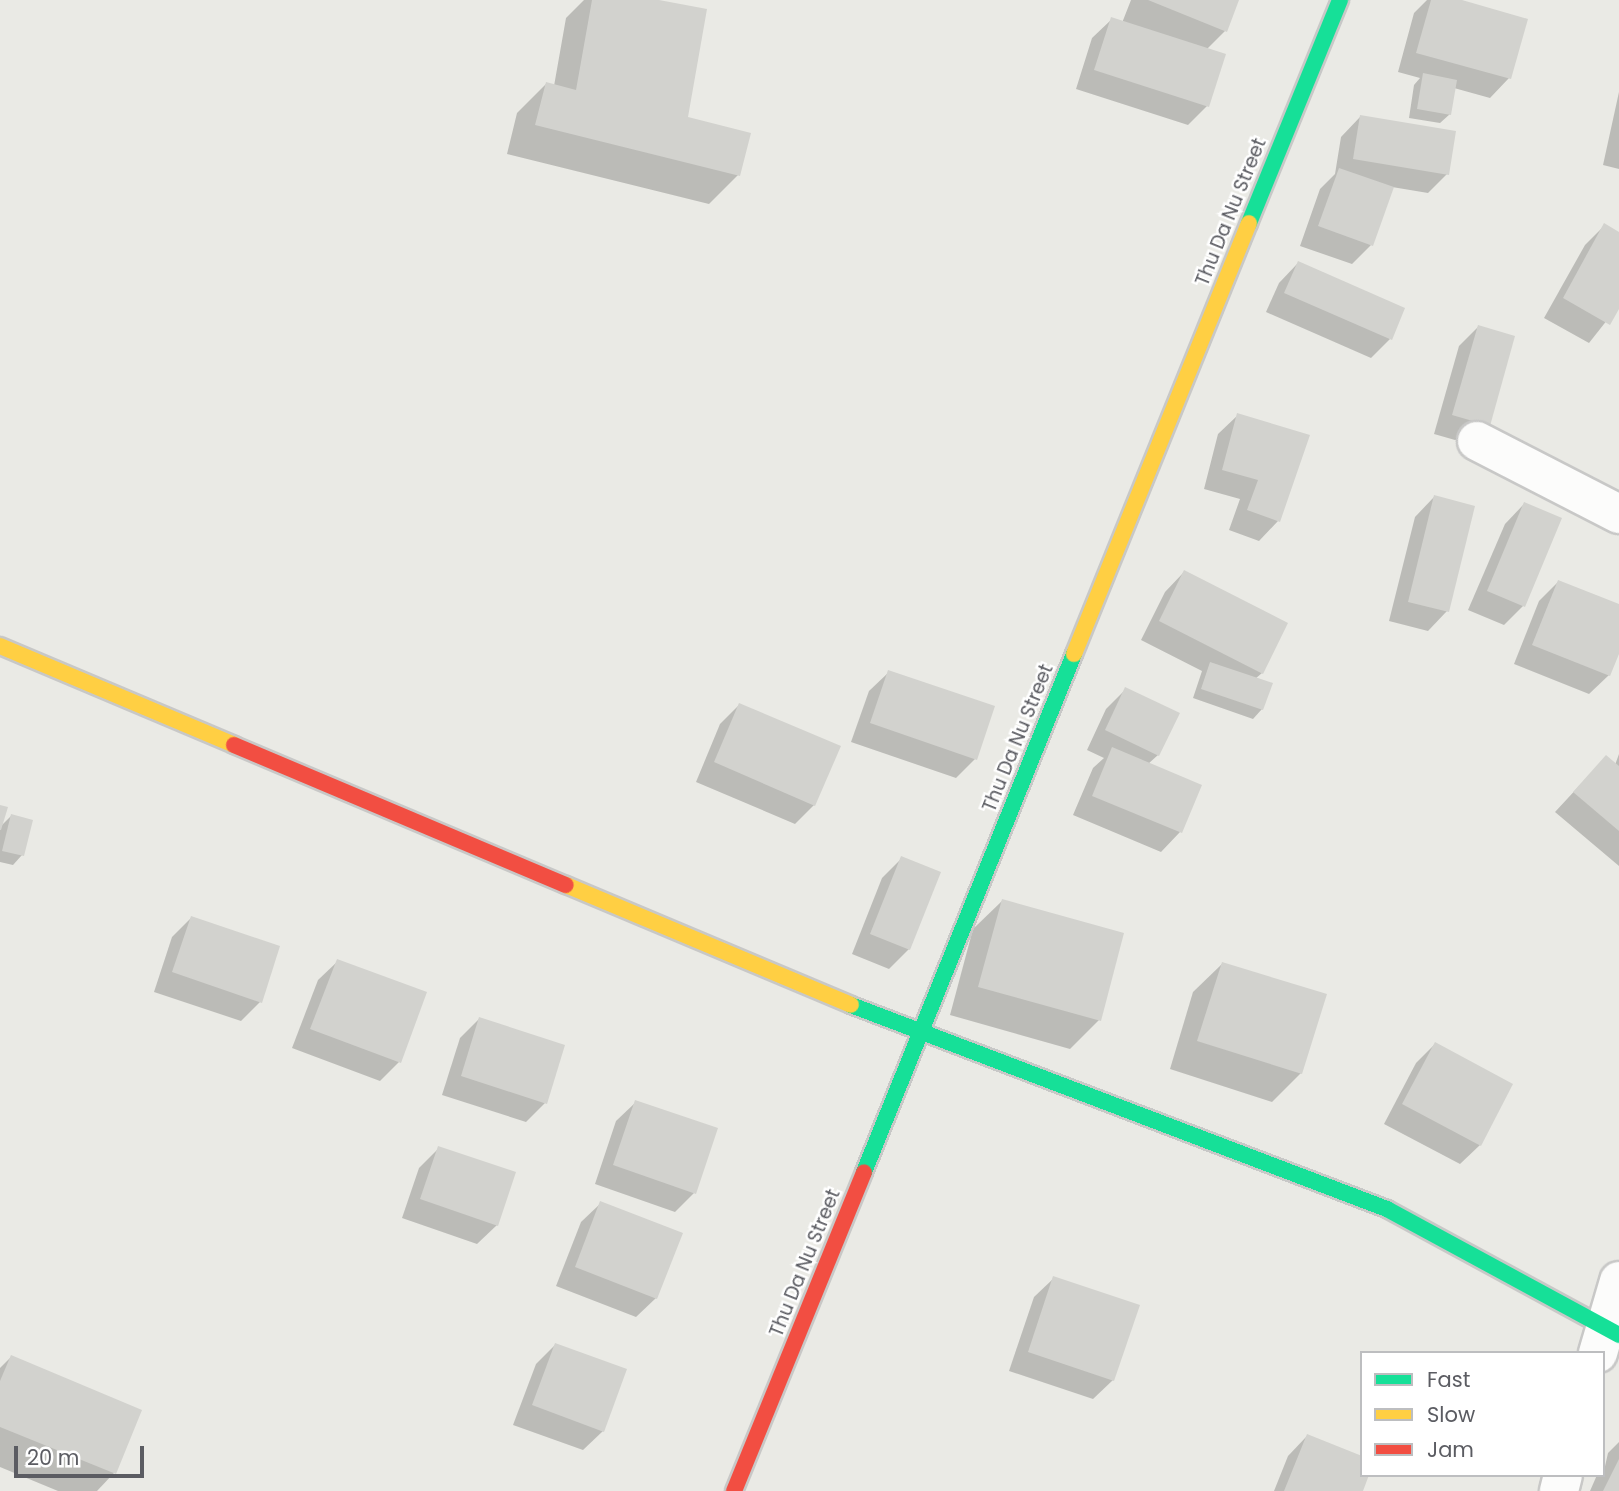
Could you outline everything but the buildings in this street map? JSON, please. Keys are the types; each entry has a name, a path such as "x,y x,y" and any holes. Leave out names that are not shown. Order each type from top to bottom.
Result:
{"street":[{"name":"Thu Da Nu Street","path":"734,1491 1340,0"},
{"path":"1477,441 1619,514"},
{"path":"0,646 921,1035 1387,1209 1608,1338 1619,1281"}],"traffic: fast":[{"path":"1249,223 1340,0"},
{"path":"864,1172 1074,654"},
{"path":"851,1005 1387,1209 1619,1335"}],"traffic: slow":[{"path":"1074,654 1249,223"},
{"path":"0,646 234,745"},
{"path":"566,885 851,1005"}],"traffic: jam":[{"path":"234,745 566,885"},
{"path":"734,1491 864,1172"}]}
